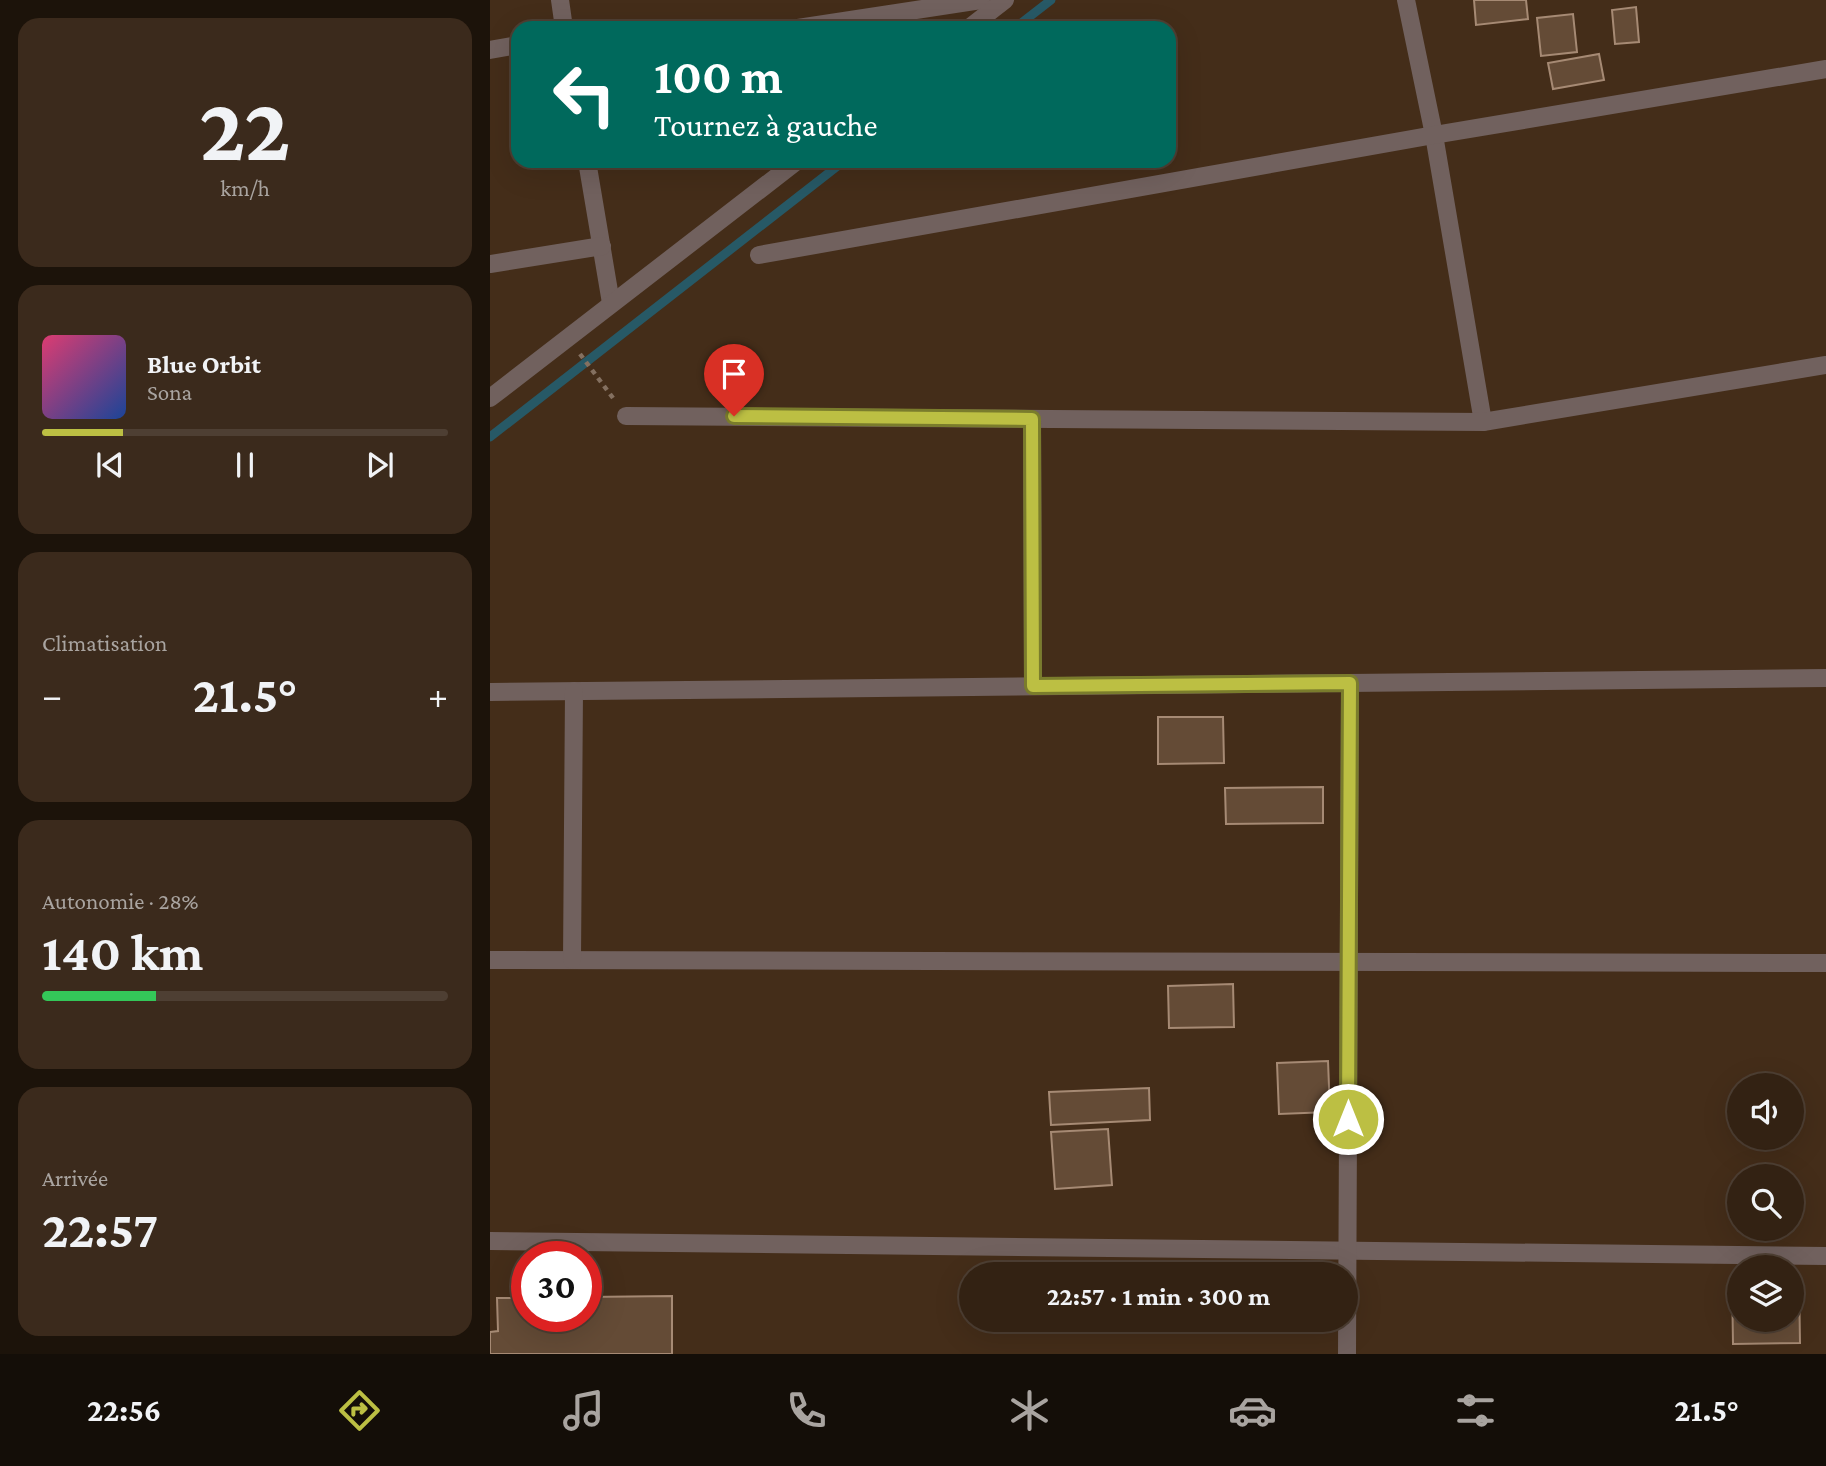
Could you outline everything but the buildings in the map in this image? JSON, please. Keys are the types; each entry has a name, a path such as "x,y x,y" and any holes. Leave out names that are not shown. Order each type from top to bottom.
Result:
{"street":[{"path":"560,0 563,21"},
{"path":"844,21 981,0"},
{"path":"978,21 1005,0"},
{"path":"1406,0 1434,135 1483,422"},
{"path":"490,50 511,46"},
{"path":"759,255 1434,135 1826,69"},
{"path":"588,168 611,303"},
{"path":"490,398 788,168"},
{"path":"490,264 602,246"},
{"path":"626,416 1483,422 1826,365"},
{"path":"1032,419 1033,686"},
{"path":"490,692 1826,678"},
{"path":"1347,1354 1350,683"},
{"path":"572,960 574,691"},
{"path":"490,960 1826,963"},
{"path":"490,1241 1826,1256"}],"path":[{"path":"580,354 626,416"}],"waterway":[{"path":"1024,21 1051,0"},
{"path":"490,437 835,168"}],"route":[{"path":"734,416 1032,419 1033,686 1350,683 1348,1119"}]}
